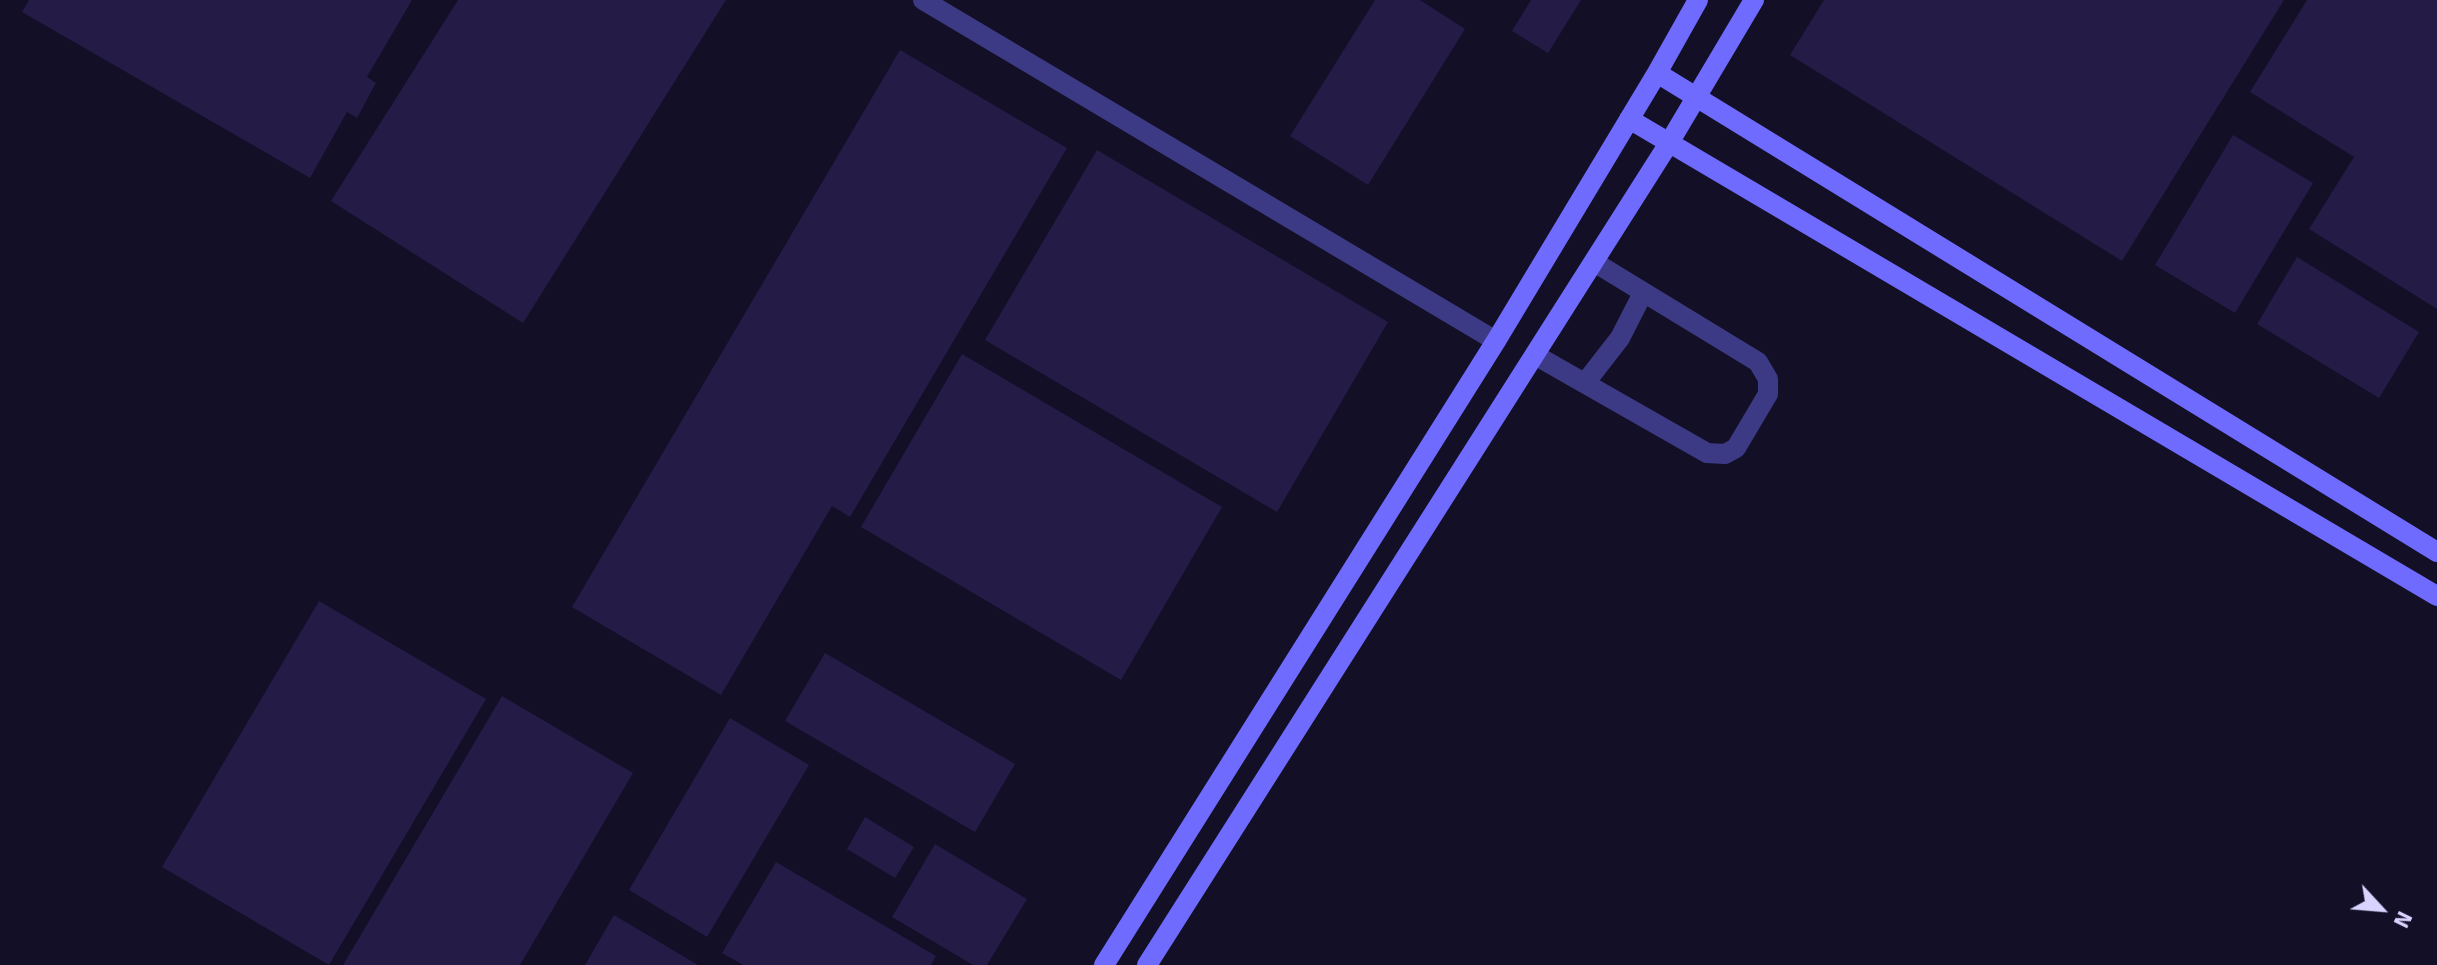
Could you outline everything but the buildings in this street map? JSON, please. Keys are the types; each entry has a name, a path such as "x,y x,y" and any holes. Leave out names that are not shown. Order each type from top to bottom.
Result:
{"main road":[{"path":"1104,965 1496,341 1698,0"},
{"path":"1147,965 1669,143 1754,0"},
{"path":"1657,73 2437,552"},
{"path":"1629,119 2437,596"}],"street":[{"path":"923,0 1496,341"},
{"path":"1535,355 1707,453 1725,454 1736,448 1768,394 1768,379 1758,362 1594,262"},
{"path":"1585,383 1620,338 1643,293"}]}
